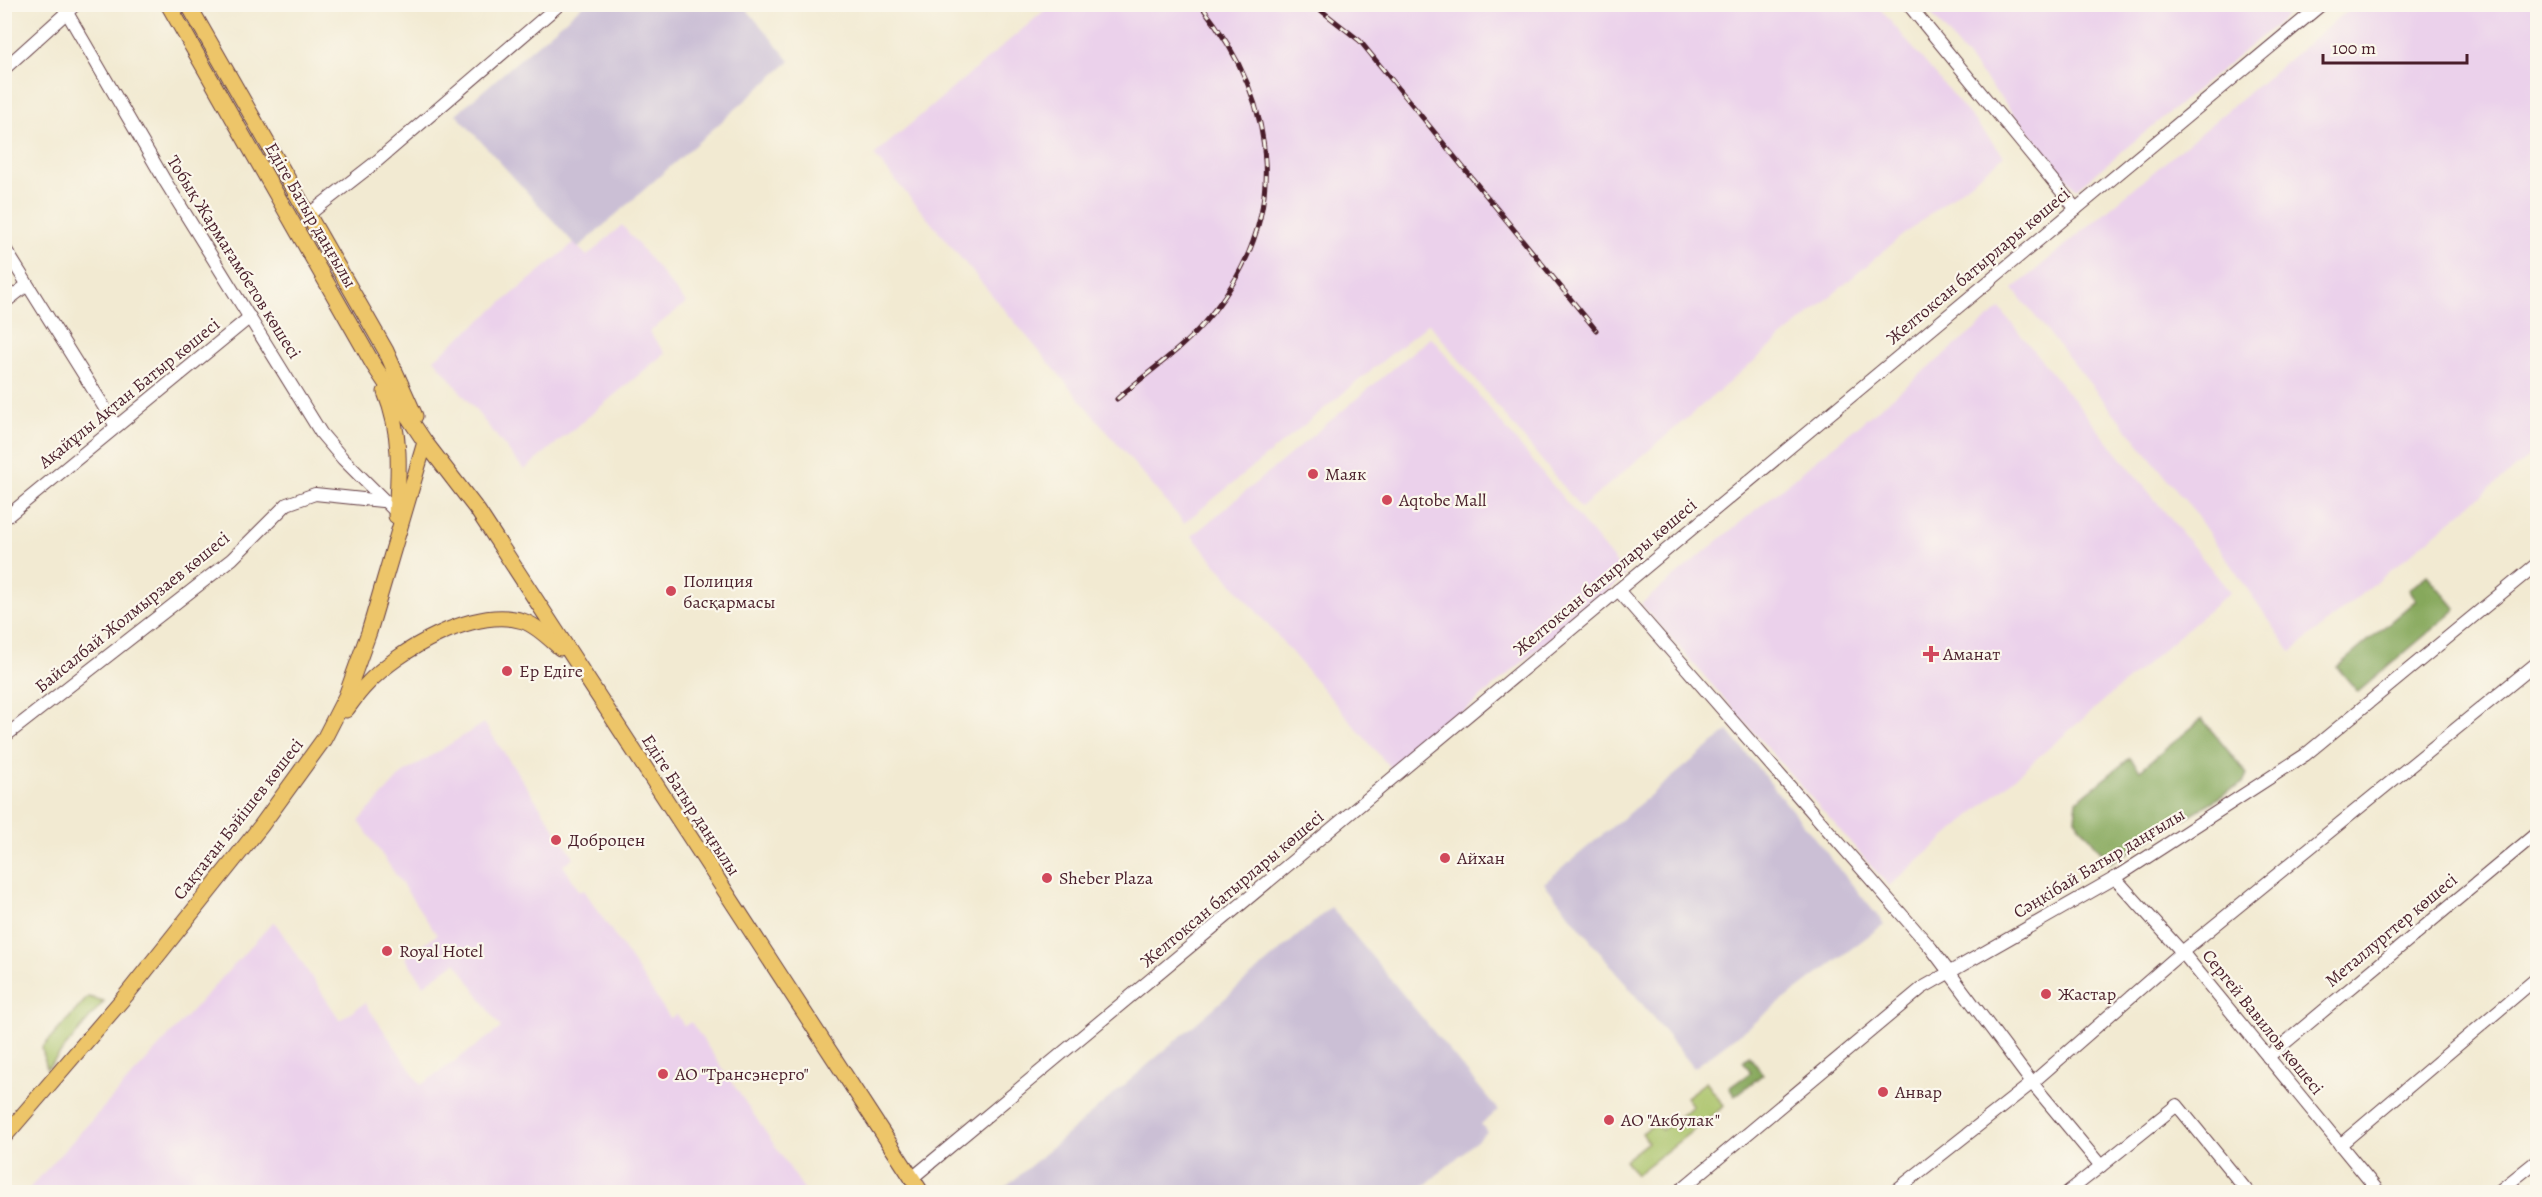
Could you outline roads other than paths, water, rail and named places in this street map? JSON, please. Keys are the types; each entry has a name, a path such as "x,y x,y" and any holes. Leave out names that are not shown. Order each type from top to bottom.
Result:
{"main road":[{"name":"Едіге Батыр даңғылы","path":"168,4 373,364 425,442 478,511 921,1192"},
{"name":"Едіге Батыр даңғылы","path":"188,4 391,361 425,442"},
{"path":"373,364 390,404 398,438 400,478 393,548"},
{"name":"Сақтаған Бәйішев көшесі","path":"4,1137 119,1002 261,826 324,739 346,696 369,632 425,442"},
{"path":"324,739 366,684 393,661 417,645 462,625 501,617 525,622 551,639 578,667"}],"street":[{"path":"4,69 64,9 76,4"},
{"path":"308,215 376,162 560,4"},
{"path":"1908,4 2076,209"},
{"name":"Желтоксан батырлары көшесі","path":"911,1179 2322,4"},
{"name":"Тобық Жармағамбетов көшесі","path":"64,9 321,433 382,501 396,512"},
{"path":"4,247 116,426"},
{"path":"4,303 27,285"},
{"name":"Ақайұлы Ақтан Батыр көшесі","path":"4,519 250,318"},
{"name":"Байсалбай Жолмырзаев көшесі","path":"4,737 232,559 287,504 315,494 382,501"},
{"name":"Сәңкібай Батыр даңғылы","path":"1678,1192 1922,988 2115,878 2305,755 2538,563"},
{"path":"1618,590 1928,945 2032,1083 2101,1166"},
{"path":"1894,1192 2032,1083 2182,952 2538,662"},
{"name":"Металлургтер көшесі","path":"2268,1057 2538,832"},
{"name":"Сергей Вавилов көшесі","path":"2115,878 2182,952 2379,1192"},
{"path":"2340,1145 2538,977"},
{"path":"2068,1192 2177,1105 2248,1192"},
{"path":"2498,1192 2538,1160"}],"railway":[{"path":"1117,399 1173,353 1203,324 1232,285 1251,245 1263,205 1265,164 1260,124 1247,83 1227,43 1200,4"},
{"path":"1313,4 1360,41 1596,330"}],"place":[{"name":"Маяк","path":"1313,474"},
{"name":"Aqtobe Mall","path":"1387,500"},
{"name":"Полиция басқармасы","path":"671,591"},
{"name":"Аманат","path":"1931,654"},
{"name":"Ер Едіге","path":"507,671"},
{"name":"Доброцен","path":"556,840"},
{"name":"Айхан","path":"1445,858"},
{"name":"Sheber Plaza","path":"1047,878"},
{"name":"Royal Hotel","path":"387,951"},
{"name":"Жастар","path":"2046,994"},
{"name":"АО \"Трансэнерго\"","path":"663,1074"},
{"name":"Анвар","path":"1883,1092"},
{"name":"АО \"Акбулак\"","path":"1609,1120"}]}
